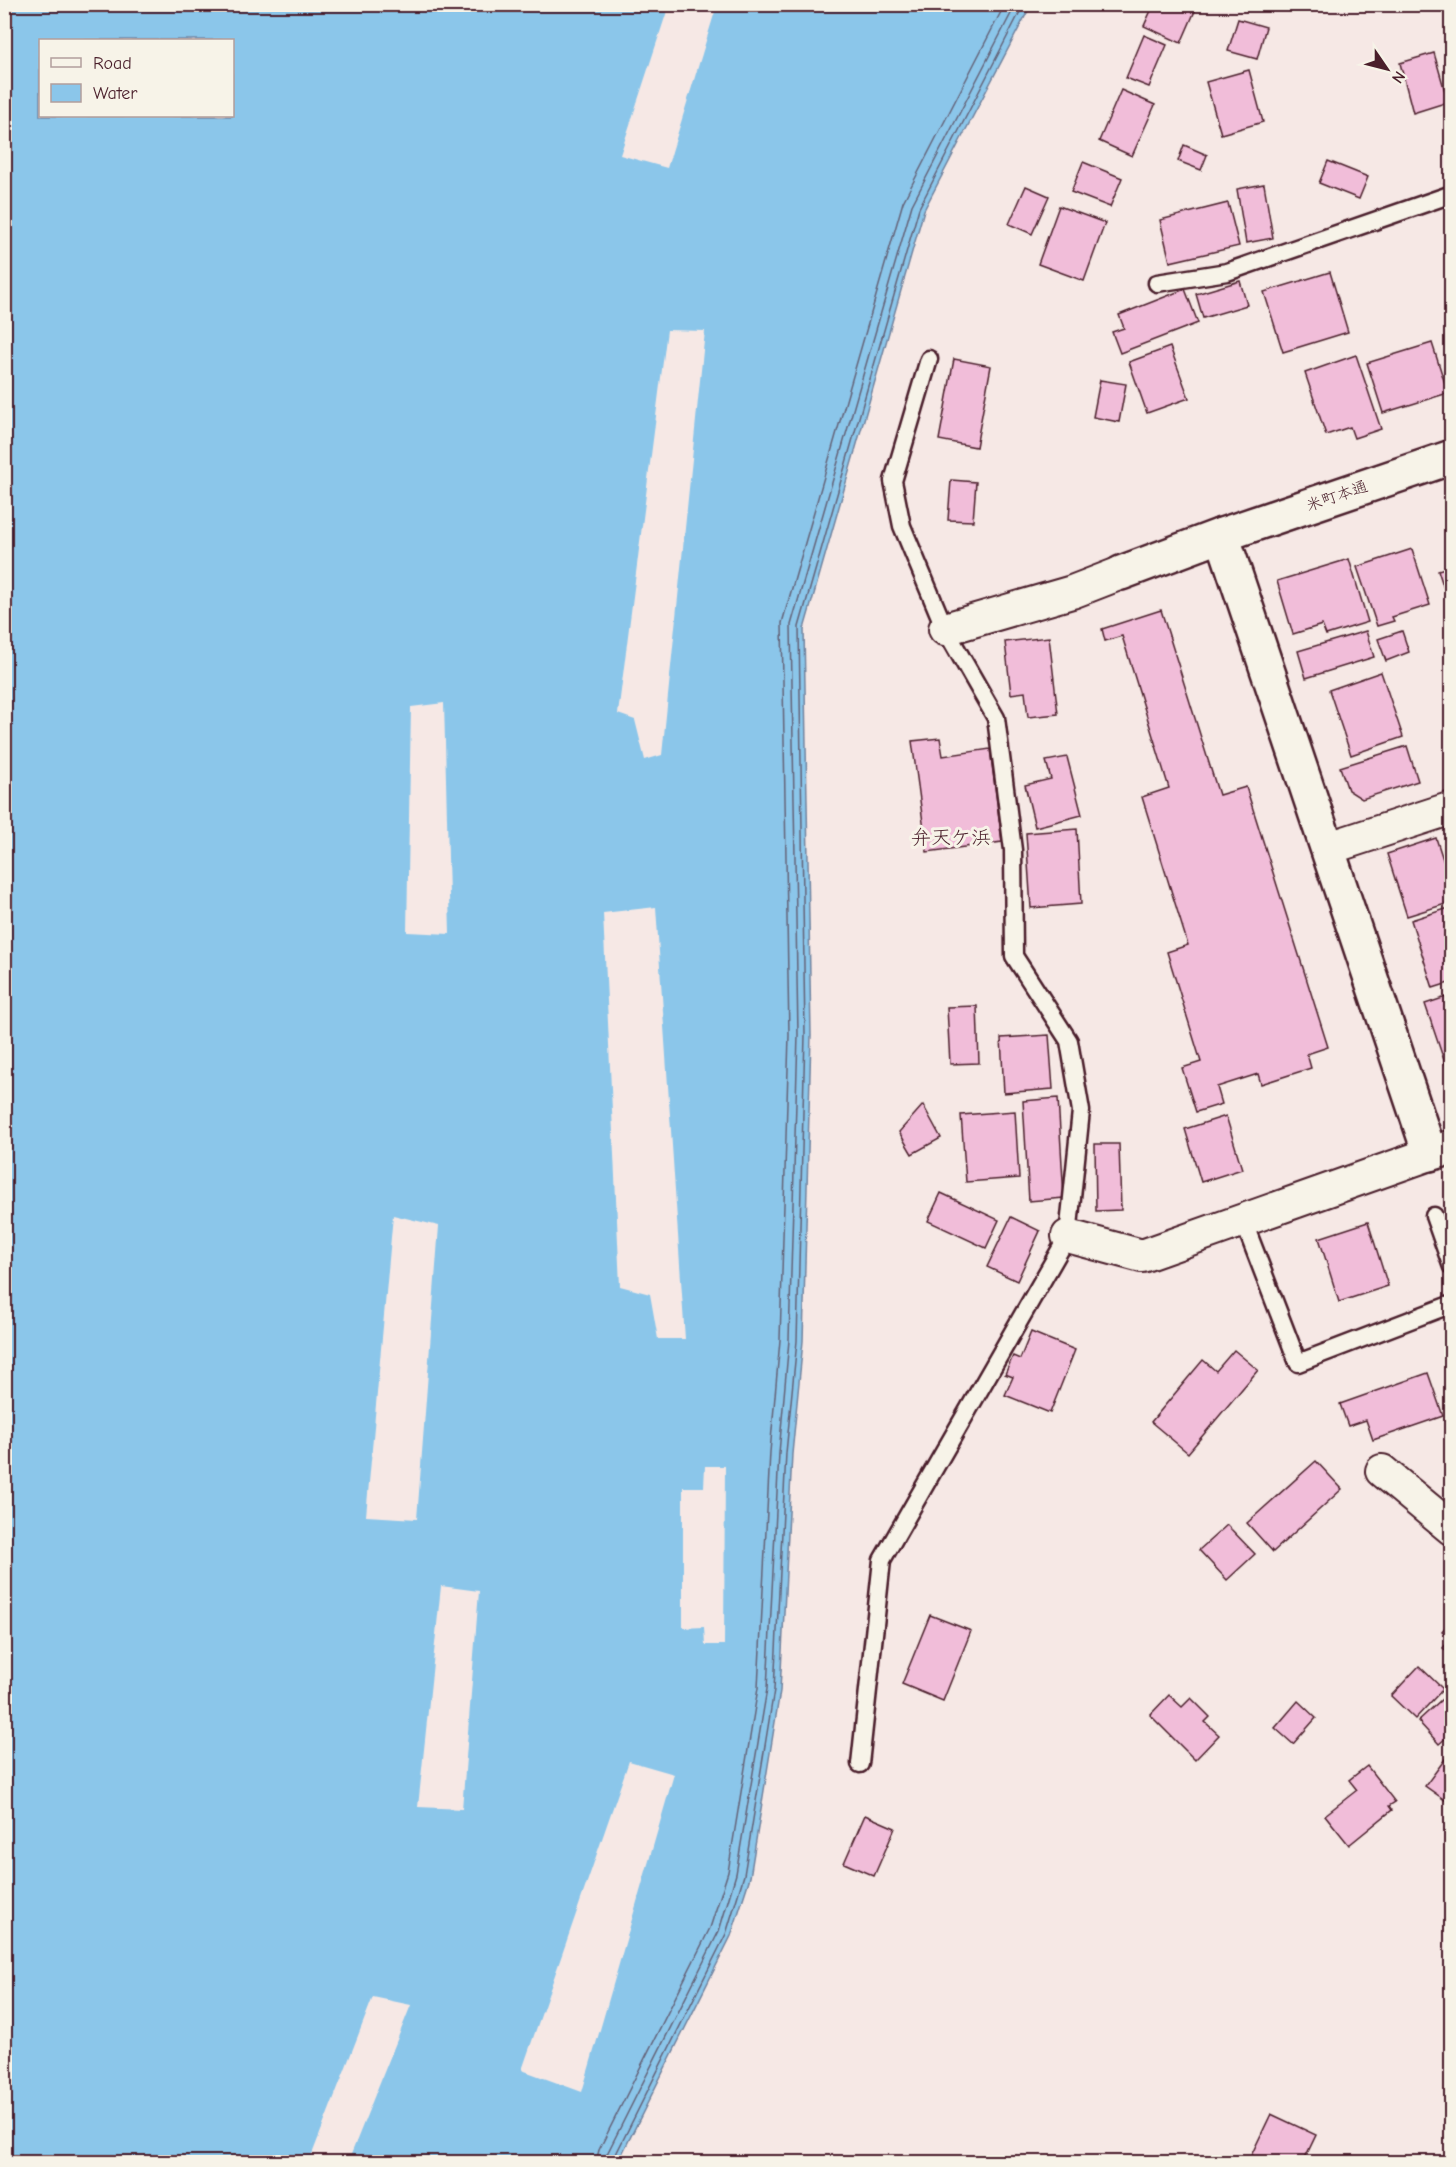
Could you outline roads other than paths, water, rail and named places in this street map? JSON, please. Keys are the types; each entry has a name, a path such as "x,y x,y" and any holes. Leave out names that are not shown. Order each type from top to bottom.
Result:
{"street":[{"name":"米町本通","path":"1121,573 1222,535 1452,457"},
{"path":"1068,1236 1142,1256 1441,1151 1329,848 1222,535"},
{"path":"945,628 1072,592 1121,573"},
{"path":"1329,848 1452,808"},
{"path":"1382,1471 1452,1529"}],"lane":[{"path":"1157,283 1227,272 1452,195"},
{"path":"860,1764 882,1560 1068,1236 1081,1111 1069,1041 1014,956 1013,849 996,718 945,628 902,526 893,481 929,359"},
{"path":"1434,1216 1452,1267"},
{"path":"1243,1220 1298,1364 1452,1304"}],"water":[{"path":"5,5 1031,5 924,210 804,629 811,1035 803,1341 792,1454 780,1691 750,1877 731,1936 618,2162 5,2162"}],"district":[{"name":"弁天ケ浜","path":"951,837"}]}
